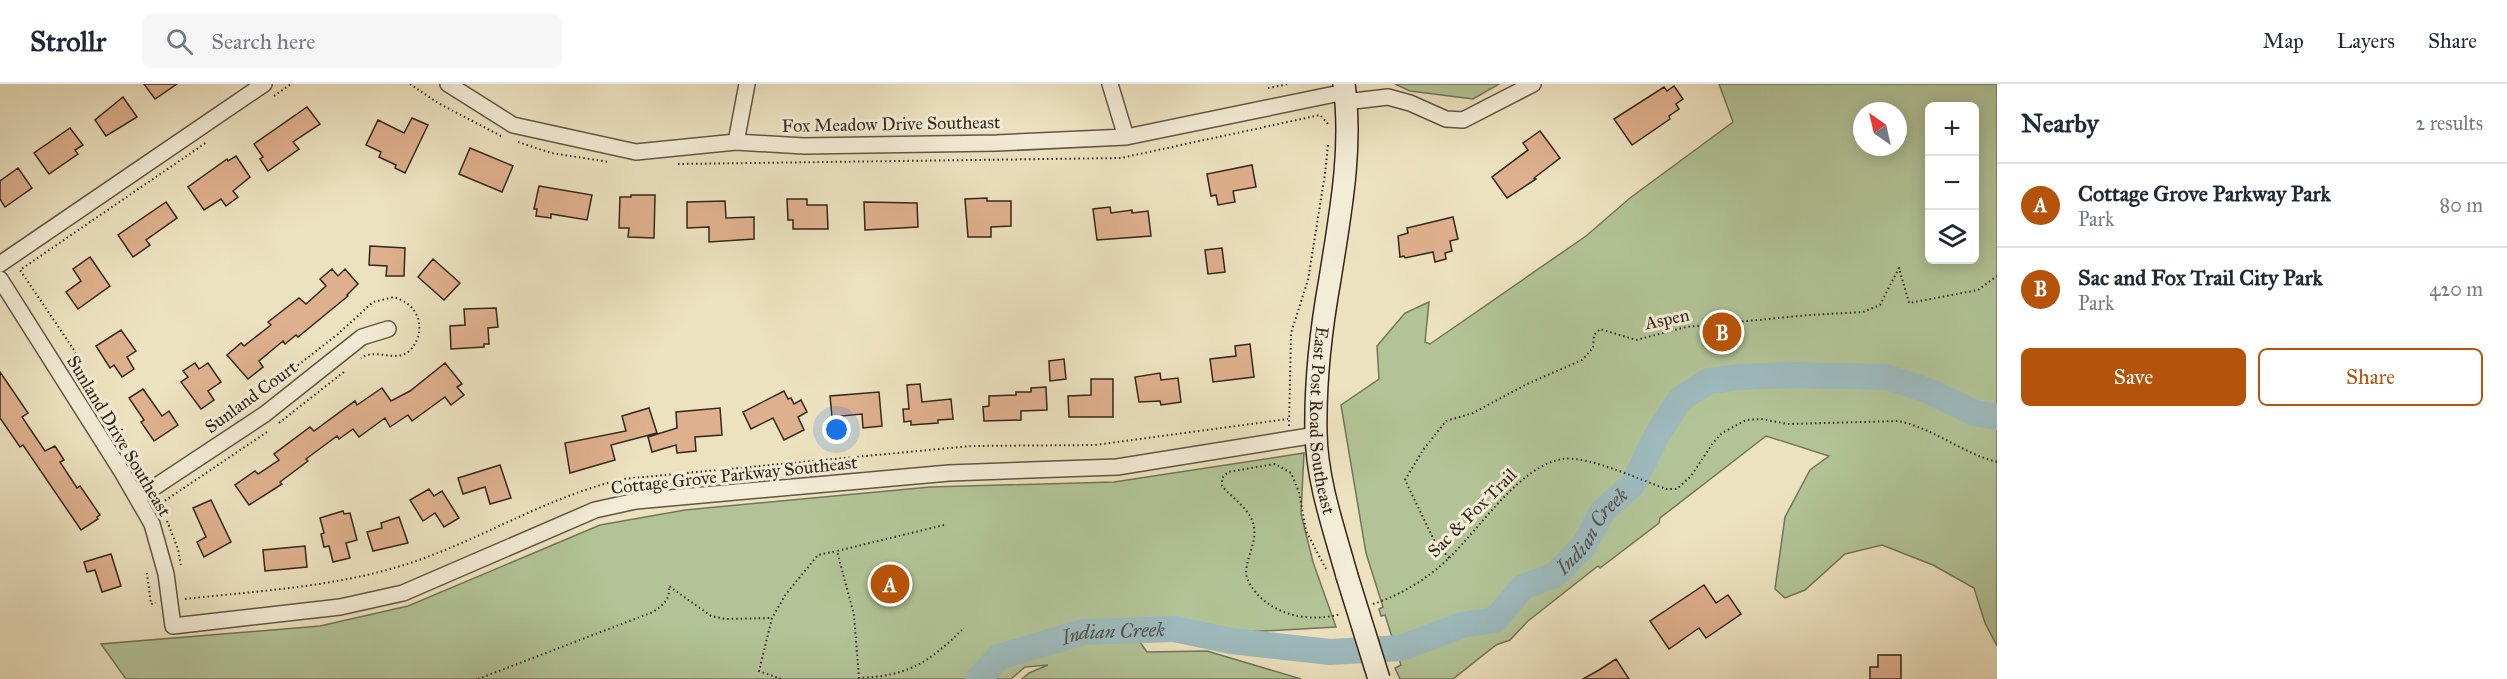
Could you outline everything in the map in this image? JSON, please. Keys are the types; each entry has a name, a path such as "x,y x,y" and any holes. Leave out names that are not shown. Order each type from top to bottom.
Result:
{"main road":[{"name":"East Post Road Southeast","path":"1345,93 1343,199 1329,282 1319,367 1316,435 1338,575 1379,679"}],"street":[{"path":"0,264 264,84"},
{"name":"Fox Meadow Drive Southeast","path":"448,84 513,124 636,152 736,142 804,146 1126,137 1345,93 1388,97 1410,103 1446,119 1463,120 1533,84"},
{"path":"736,142 747,84"},
{"path":"1110,84 1126,137"},
{"name":"Sunland Drive Southeast","path":"0,279 138,498 152,525 166,574 173,626"},
{"name":"Sunland Court","path":"138,498 265,414 362,337 388,329"},
{"name":"Cottage Grove Parkway Southeast","path":"173,626 340,607 403,592 595,510 636,501 949,473 1117,467 1316,435"}],"path":[{"path":"266,101 291,84"},
{"path":"410,84 458,115 504,137"},
{"path":"1268,88 1289,84"},
{"path":"678,164 1121,158 1320,115 1327,121 1329,128"},
{"path":"94,400 74,350 20,270 213,138"},
{"path":"1290,429 1288,419 1291,333 1308,280 1325,174 1328,140"},
{"path":"514,141 551,153 611,162"},
{"name":"Aspen","path":"1449,558 1434,540 1405,480 1423,450 1446,421 1473,413 1527,384 1582,360 1593,348 1594,335 1600,329 1636,340 1686,327 1863,312 1880,305 1899,268 1909,303 1978,290 1997,276"},
{"path":"227,420 292,371 373,302 394,297 412,307 418,316 420,331 411,349 401,356 365,355 356,362"},
{"path":"182,574 178,549 160,504 291,415 348,368"},
{"name":"Sac & Fox Trail","path":"1366,606 1397,595 1416,584 1449,558 1508,493 1525,478 1546,465 1562,459 1584,461 1666,489 1677,489 1691,477 1722,433 1746,420 1761,418 1788,424 1898,421 1910,424 1974,454 1997,462"},
{"path":"184,591 185,599 296,588 357,579 421,559 554,500 591,486 623,478 971,446 1104,444 1288,419"},
{"path":"1338,575 1306,531 1299,492 1291,473 1275,464 1228,472 1222,478 1222,486 1245,509 1252,520 1255,533 1246,576 1252,588 1273,607 1298,617 1318,618 1347,612"},
{"path":"781,679 759,670 772,618 797,579 818,555 944,525"},
{"path":"837,551 854,615 859,678 880,677 922,664 941,651 962,630"},
{"path":"147,573 151,604 159,603"},
{"path":"478,679 653,612 670,596 669,586 711,616 725,619 772,618"}],"green space":[{"path":"1395,84 1499,84 1473,99 1410,91"},
{"path":"1719,84 1997,84 1997,646 1985,623 1974,588 1933,565 1882,545 1845,554 1805,590 1785,598 1775,589 1785,517 1810,470 1829,456 1766,436 1660,518 1659,523 1600,568 1598,566 1528,621 1510,640 1496,645 1453,679 1400,679 1395,668 1401,665 1385,615 1381,616 1379,609 1383,607 1366,553 1341,405 1379,379 1377,346 1405,313 1429,302 1425,342 1430,344 1586,236 1630,198 1733,122"},
{"path":"1304,453 1301,514 1313,562 1336,627 1137,638 1147,652 1207,651 1301,679 1022,679 1029,673 1048,665 1025,667 1011,679 126,679 101,644 320,626 408,606 600,525 685,510 930,487 1114,482"}],"building":[{"path":"144,84 177,84 155,99"},
{"path":"1674,86 1683,99 1676,104 1679,109 1669,116 1670,119 1632,145 1614,119 1664,87 1667,91"},
{"path":"123,97 137,117 106,136 95,120"},
{"path":"307,107 320,124 293,142 299,149 268,171 260,159 263,157 254,144"},
{"path":"412,118 428,125 405,173 395,168 396,165 379,157 381,152 366,145 378,120 404,133"},
{"path":"70,128 83,145 75,150 78,154 49,174 34,153"},
{"path":"1540,131 1560,158 1534,178 1536,179 1507,198 1492,177 1528,150 1523,143"},
{"path":"470,148 513,166 502,192 459,174"},
{"path":"236,156 250,177 233,191 238,197 226,206 221,199 204,210 188,187 227,159 228,161"},
{"path":"1252,165 1256,187 1233,191 1235,202 1218,205 1216,195 1211,196 1207,174"},
{"path":"18,168 32,188 5,207 0,199 0,181"},
{"path":"539,186 592,195 587,220 551,214 551,218 536,216 537,209 534,209"},
{"path":"631,195 655,195 654,238 628,237 629,228 619,228 620,197 631,197"},
{"path":"987,198 987,201 1011,201 1011,226 991,227 991,237 968,237 965,199"},
{"path":"787,199 807,199 807,205 827,205 828,229 793,229 793,220 788,220"},
{"path":"725,201 726,218 754,217 754,239 709,242 709,227 687,228 687,202"},
{"path":"166,202 177,218 146,240 150,245 133,257 118,235"},
{"path":"864,202 917,203 918,227 865,230"},
{"path":"1110,207 1111,213 1132,210 1132,213 1148,211 1151,236 1097,240 1093,209"},
{"path":"1453,217 1458,239 1450,241 1452,251 1445,253 1446,259 1435,262 1433,252 1400,257 1398,236 1408,233 1407,228"},
{"path":"370,246 405,248 404,276 386,276 387,266 369,265"},
{"path":"1222,248 1225,272 1208,274 1205,250"},
{"path":"90,257 110,286 78,309 66,292 81,281 73,269"},
{"path":"433,259 460,283 444,300 418,277"},
{"path":"332,269 338,276 345,269 358,284 348,296 298,337 296,335 285,344 283,341 259,361 263,367 248,379 227,355 241,343 244,346 271,325 268,322 299,298 306,304 326,286 320,279"},
{"path":"496,308 498,327 488,328 489,344 484,344 484,347 451,349 450,326 465,325 464,309"},
{"path":"121,330 136,351 127,357 134,369 122,377 114,365 110,368 96,346"},
{"path":"1250,344 1254,377 1213,382 1210,359 1236,356 1235,346"},
{"path":"1064,359 1066,379 1050,381 1049,361"},
{"path":"195,363 199,369 208,363 221,382 208,391 214,400 201,409 181,382 188,377 183,371"},
{"path":"445,363 462,384 457,387 464,395 451,405 445,397 412,421 408,415 390,427 385,418 359,437 353,429 339,439 337,436 306,459 308,461 280,482 282,484 249,505 235,485 255,471 258,474 279,460 274,454 310,427 314,431 355,401 357,405 382,388 391,401 410,391"},
{"path":"0,372 28,413 22,417 45,451 55,446 64,460 60,462 77,488 80,486 100,515 98,519 81,530 23,445 20,447 0,418"},
{"path":"1160,373 1161,380 1178,378 1181,402 1161,405 1160,401 1139,402 1135,377"},
{"path":"1091,379 1113,379 1113,417 1069,417 1068,396 1091,395"},
{"path":"920,384 922,402 951,399 953,419 938,420 938,423 911,425 911,421 904,422 903,409 909,409 907,385"},
{"path":"1046,387 1047,410 1021,411 1021,420 984,421 983,407 989,406 989,396 1016,395 1016,392 1031,392 1031,388"},
{"path":"143,389 162,416 169,411 178,425 154,441 141,422 144,420 129,398"},
{"path":"784,391 794,404 801,400 807,412 798,417 804,430 784,440 773,418 751,429 743,412"},
{"path":"879,392 882,426 863,428 862,414 832,417 830,396"},
{"path":"649,408 657,433 611,445 615,460 570,473 565,443 626,431 622,416"},
{"path":"720,408 722,435 695,437 696,451 677,453 676,445 652,452 648,437 677,428 676,412"},
{"path":"500,465 511,498 490,504 485,487 463,494 458,478"},
{"path":"429,489 434,496 442,491 459,518 444,527 435,513 423,521 410,500"},
{"path":"211,500 231,542 204,557 197,542 206,537 193,508"},
{"path":"343,511 344,514 350,513 357,540 346,543 350,558 333,562 329,546 324,547 321,534 324,533 320,518"},
{"path":"399,517 408,543 373,551 367,532 382,528 381,523"},
{"path":"305,546 307,567 265,571 263,550"},
{"path":"111,554 121,586 102,592 95,570 87,572 84,562"},
{"path":"1704,585 1716,603 1728,595 1741,614 1706,638 1699,628 1669,649 1650,621"},
{"path":"1878,655 1901,655 1901,679 1870,679 1870,667 1878,667"},
{"path":"1616,659 1629,679 1583,679 1599,670"}],"waterway":[{"name":"Indian Creek","path":"978,679 999,657 1083,632 1174,629 1231,641 1330,652 1401,648 1462,625 1495,620 1523,587 1555,575 1583,547 1602,512 1633,484 1657,435 1680,399 1709,381 1794,375 1886,377 1926,390 1975,413 1997,417"}],"place":[{"name":"Sac and Fox Trail City Park","path":"1722,332"},
{"name":"Cottage Grove Parkway Park","path":"890,584"}]}
